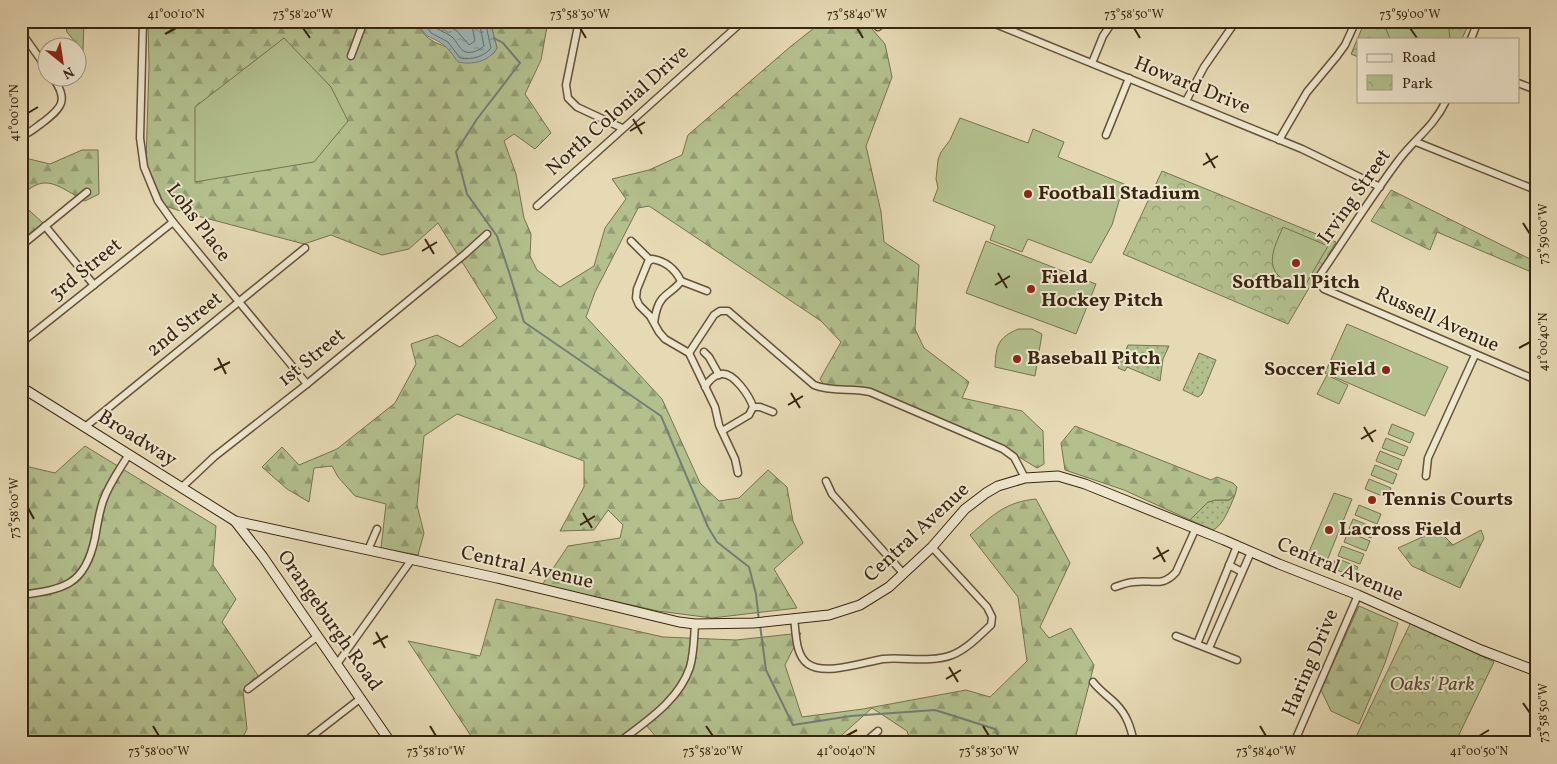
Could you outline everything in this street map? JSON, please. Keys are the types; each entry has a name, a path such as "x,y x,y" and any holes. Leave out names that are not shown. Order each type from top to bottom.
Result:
{"street":[{"name":"Lohs Place","path":"143,21 140,138 144,167 158,201 172,222 307,384"},
{"path":"350,56 364,21"},
{"path":"580,21 566,86 568,98 577,107 622,128"},
{"name":"North Colonial Drive","path":"536,206 743,21"},
{"path":"878,27 886,21"},
{"name":"Howard Drive","path":"988,21 1280,140 1380,187"},
{"path":"1092,63 1103,36 1113,21"},
{"path":"1186,101 1204,67 1236,21"},
{"path":"1280,140 1307,92 1345,45 1356,21"},
{"path":"1471,38 1478,21"},
{"path":"21,32 38,56"},
{"path":"1106,135 1129,78"},
{"path":"1520,84 1536,90"},
{"path":"21,136 28,134 58,110 62,99 60,88"},
{"name":"Irving Street","path":"1353,301 1324,290 1319,279 1399,159 1436,119 1445,102"},
{"path":"1416,142 1536,190"},
{"path":"21,246 87,192"},
{"name":"3rd Street","path":"21,343 172,222"},
{"path":"45,226 94,285"},
{"name":"1st Street","path":"182,488 214,457 307,384 487,234"},
{"path":"631,241 650,260"},
{"name":"2nd Street","path":"85,427 305,248"},
{"path":"650,260 660,260 677,274 681,281 707,291"},
{"path":"650,260 637,289 636,298 639,305 650,316 665,338 688,353 715,407 722,431 735,459 738,472"},
{"path":"654,323 662,299 676,288 681,281"},
{"name":"Russell Avenue","path":"1353,301 1536,380"},
{"path":"688,353 714,315 720,311 728,311 814,384 822,388 870,392 1003,450 1014,457 1025,478"},
{"path":"704,352 719,375"},
{"path":"1426,476 1428,458 1475,354"},
{"path":"705,387 719,375 727,375 737,382 751,398 753,408 749,415 722,431"},
{"name":"Broadway","path":"21,386 235,520"},
{"path":"753,408 760,407 773,412"},
{"path":"21,595 62,588 83,571 92,553 103,502 129,454"},
{"name":"Central Avenue","path":"235,520 497,578 679,622 695,624 754,623 829,615 860,605 889,587 932,547 974,501 998,486 1025,478 1058,476 1071,479 1251,552 1536,672"},
{"path":"826,482 832,494 903,573"},
{"name":"Orangeburgh Road","path":"235,520 263,556 391,743"},
{"path":"368,550 376,529"},
{"path":"1115,588 1136,581 1156,582 1171,578 1176,572 1195,530"},
{"path":"1197,644 1236,546"},
{"path":"794,618 799,653 808,664 818,668 830,669 885,659 943,658 963,650 991,625 992,618 987,607 932,547"},
{"path":"1209,648 1251,552"},
{"path":"337,664 412,559"},
{"path":"1229,566 1242,572"},
{"name":"Haring Drive","path":"1294,743 1358,596"},
{"path":"1214,602 1227,608"},
{"path":"618,743 650,719 677,690 689,669 692,659 695,624"},
{"path":"248,689 318,636"},
{"path":"1176,636 1236,660"},
{"path":"1093,682 1123,712 1131,728 1134,743"},
{"path":"303,743 361,698"},
{"path":"864,743 878,731"}],"green space":[{"path":"65,21 84,21 83,38 72,38 67,32"},
{"path":"148,21 417,21 428,38 443,46 493,54 497,48 490,21 548,21 541,60 525,94 551,133 535,149 514,134 504,141 516,174 524,218 531,234 530,256 537,270 560,287 594,266 605,228 626,199 612,179 649,170 682,155 688,135 823,21 865,21 885,44 892,77 866,146 881,212 884,242 919,265 915,329 924,348 969,382 962,398 1022,411 1043,431 1044,464 1037,468 1019,457 874,390 824,385 820,379 841,342 821,321 649,206 638,208 595,292 586,317 662,399 700,483 719,501 739,498 768,470 787,487 793,521 803,543 774,569 797,608 712,618 658,611 542,585 568,546 620,538 623,525 608,510 594,530 560,531 584,487 584,461 457,414 424,436 417,505 424,533 418,555 381,548 386,504 355,496 338,477 332,466 314,468 309,502 287,489 262,467 282,447 299,465 337,449 395,403 416,364 411,344 437,335 460,347 497,318 438,223 409,249 382,255 331,235 304,244 165,206 146,164 149,65"},
{"path":"1365,21 1470,21 1462,38 1358,38"},
{"path":"1396,21 1448,21 1450,38 1390,38 1385,26"},
{"path":"284,38 331,87 348,121 314,162 195,182 195,107"},
{"path":"1357,40 1357,57 1351,54"},
{"name":"Football Stadium","path":"960,118 1028,143 1033,129 1064,142 1058,157 1124,184 1112,225 1091,263 1028,239 1022,252 990,240 995,226 933,201 938,188 936,179 938,160"},
{"path":"82,150 98,150 99,194 85,201 60,187 45,183 38,184 21,197 21,157 50,164"},
{"path":"1162,171 1336,242 1288,324 1123,254"},
{"path":"1391,190 1536,262 1536,274 1437,232 1430,250 1371,221"},
{"path":"21,203 43,223 22,241 21,239"},
{"name":"Softball Pitch","path":"1283,227 1328,246 1303,289 1281,278 1273,267 1273,254"},
{"name":"Field Hockey Pitch","path":"986,241 1096,284 1076,334 966,293"},
{"name":"Soccer Field","path":"1347,324 1448,367 1425,416 1325,373"},
{"name":"Baseball Pitch","path":"1018,329 1032,329 1042,334 1035,376 995,367 999,343"},
{"path":"1128,345 1169,346 1163,359 1160,381 1127,367 1125,371 1118,368"},
{"path":"1199,353 1216,360 1202,394 1198,397 1183,390"},
{"path":"1327,375 1348,385 1339,404 1317,394"},
{"path":"1392,424 1414,433 1410,443 1388,434"},
{"path":"1075,426 1211,480 1217,477 1233,483 1237,487 1235,495 1229,500 1208,502 1190,520 1124,490 1065,470 1061,443"},
{"path":"1386,438 1408,447 1404,456 1382,448"},
{"path":"85,446 216,526 213,565 236,599 222,622 259,677 243,691 247,729 240,743 21,743 21,465 55,473"},
{"path":"1380,451 1402,460 1398,470 1376,461"},
{"path":"1375,465 1397,474 1393,484 1371,475"},
{"path":"1369,479 1391,488 1387,498 1365,489"},
{"name":"Lacross Field","path":"1334,493 1352,499 1324,568 1305,561"},
{"path":"1235,495 1229,510 1217,528 1213,530 1190,520 1208,502 1229,500"},
{"path":"1036,499 1070,563 1040,627 1049,638 1071,628 1094,665 1074,743 911,743 907,731 872,708 833,743 661,743 642,720 615,743 475,742 408,641 480,656 496,599 663,637 736,640 801,633 785,665 802,717 863,709 966,690 990,697 1027,661 1018,597 970,535 1008,506"},
{"path":"1359,505 1381,514 1377,524 1355,515"},
{"path":"1353,519 1375,528 1371,538 1349,529"},
{"path":"1438,530 1453,545 1481,530 1484,538 1460,588 1412,566 1398,548"},
{"path":"1348,532 1370,541 1366,551 1344,542"},
{"path":"1342,546 1364,554 1360,564 1338,556"},
{"path":"1336,558 1358,567 1354,577 1332,568"},
{"path":"1359,606 1398,623 1385,663 1359,724 1331,711 1321,690"},
{"name":"Oaks' Park","path":"1411,622 1494,662 1455,743 1353,743"}],"water":[{"path":"417,21 490,21 497,48 490,57 480,61 474,63 458,62 445,46 423,32"}],"waterway":[{"path":"494,38 503,43 520,63 477,119 456,152 467,194 497,236 524,322 661,416 708,527 717,542 749,567 756,594 759,621"},
{"path":"760,625 766,670 793,725 851,716 935,710 995,729 1002,743"}],"place":[{"name":"Football Stadium","path":"1028,194"},
{"name":"Softball Pitch","path":"1296,263"},
{"name":"Field Hockey Pitch","path":"1031,289"},
{"name":"Baseball Pitch","path":"1017,359"},
{"name":"Soccer Field","path":"1386,370"},
{"name":"Tennis Courts","path":"1372,500"},
{"name":"Lacross Field","path":"1329,530"}]}
